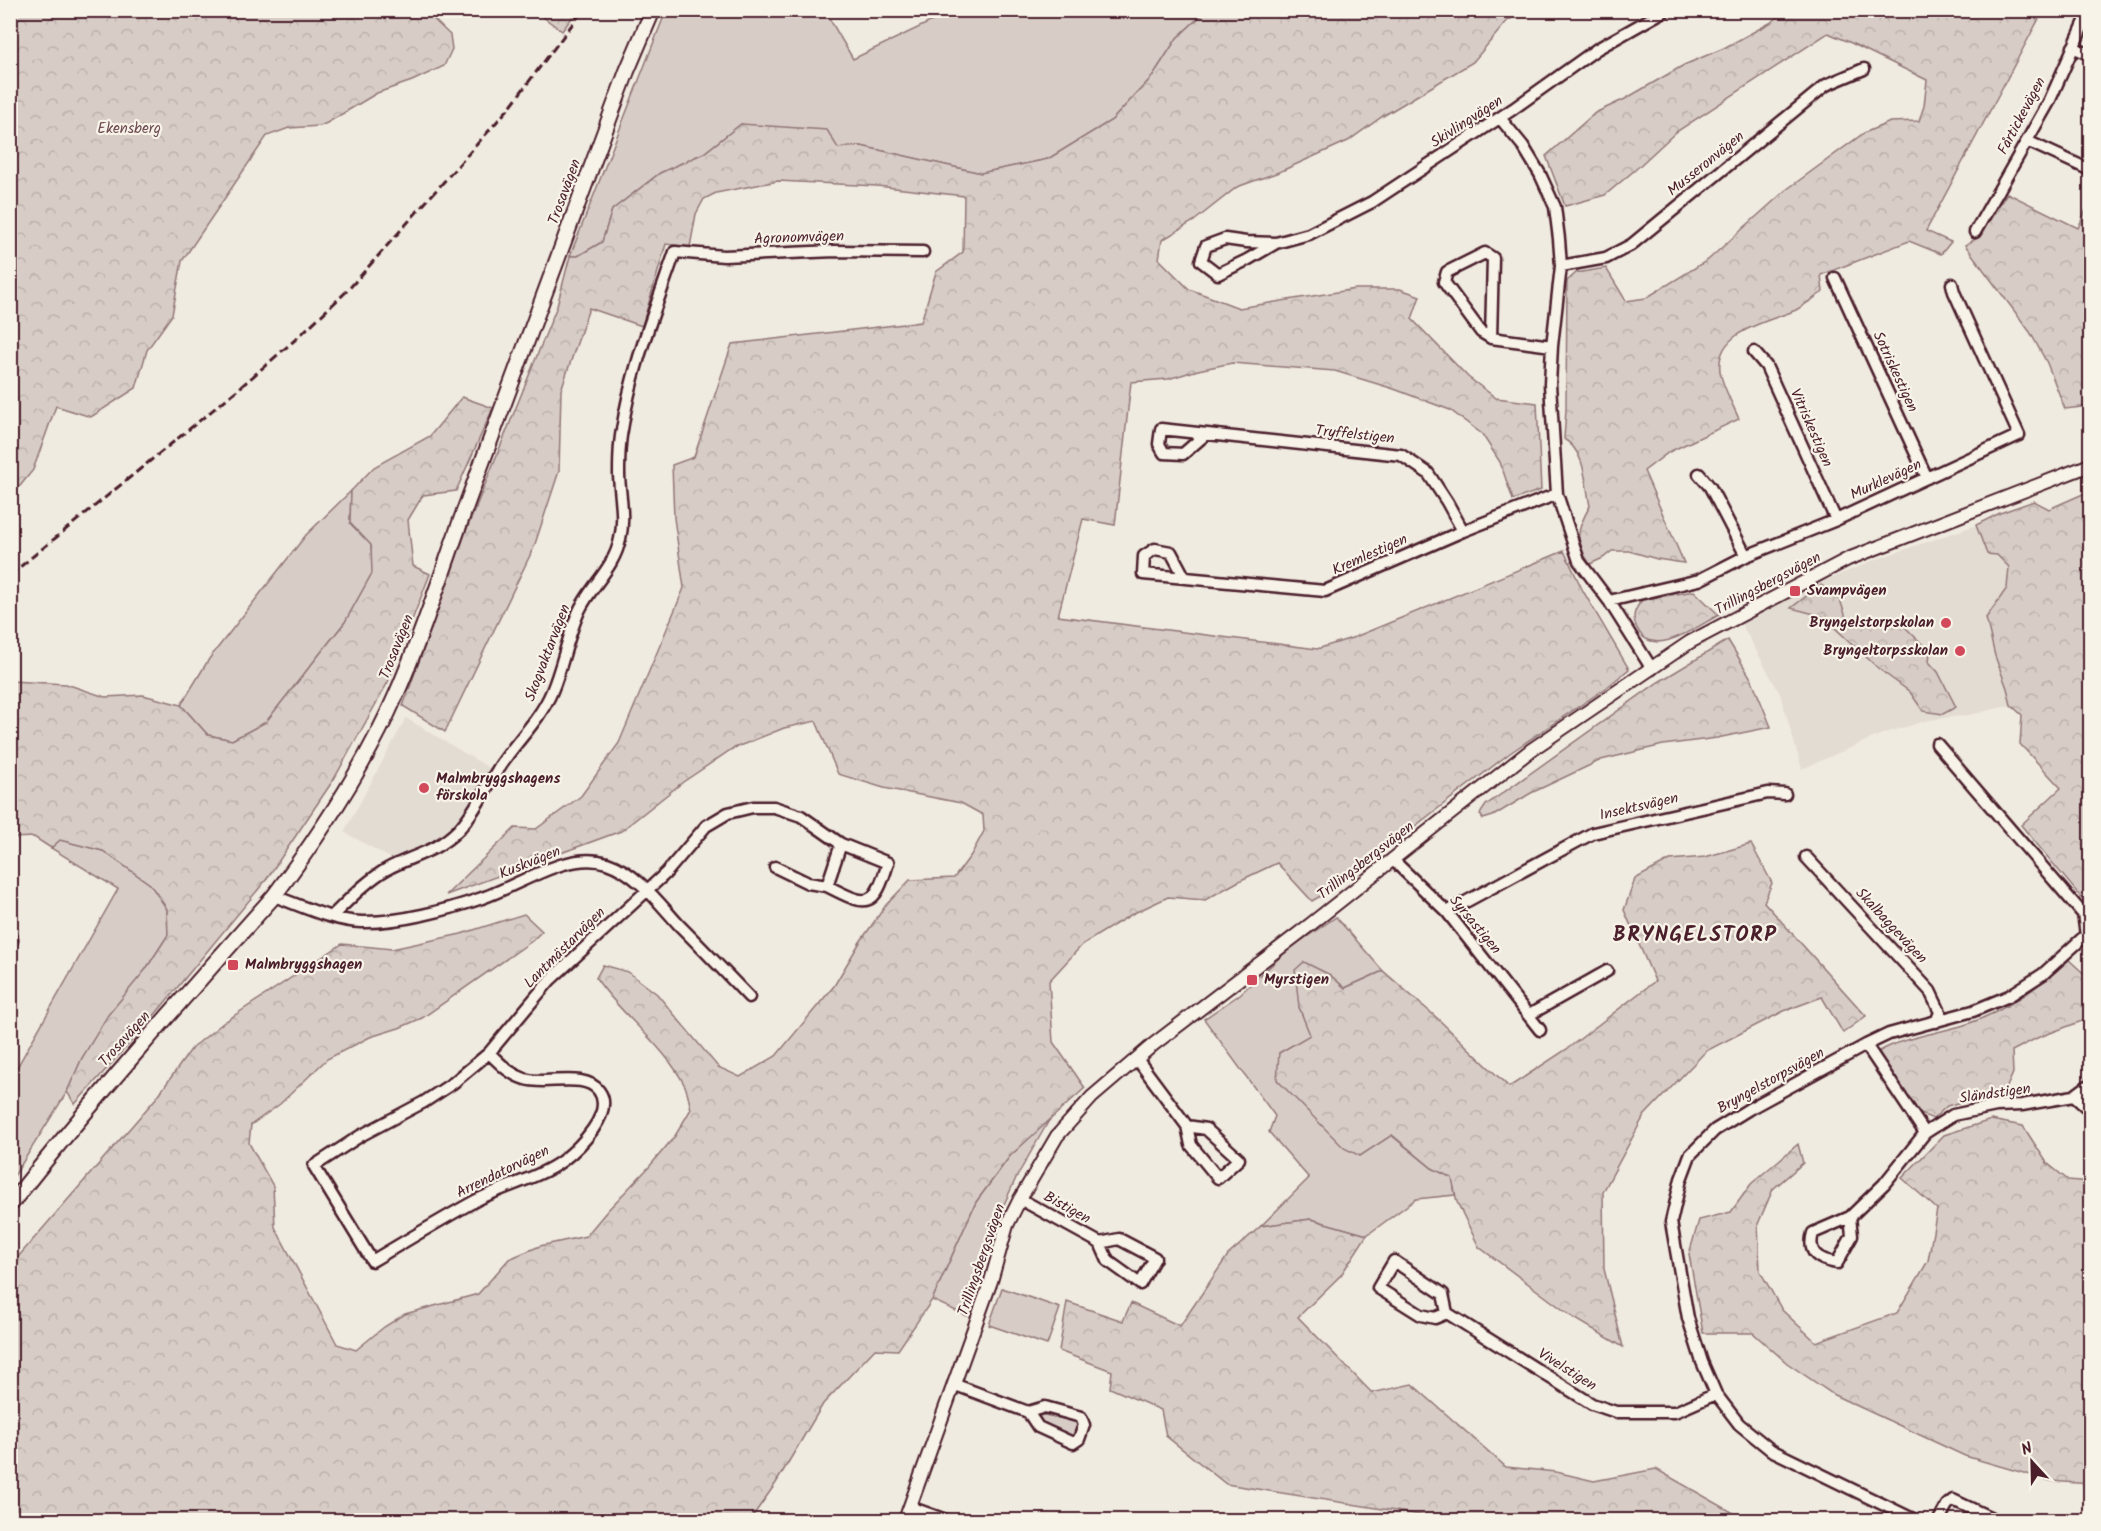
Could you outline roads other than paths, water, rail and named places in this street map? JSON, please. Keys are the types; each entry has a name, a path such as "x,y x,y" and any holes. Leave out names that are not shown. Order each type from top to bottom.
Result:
{"main road":[{"name":"Trosavägen","path":"10,1205 107,1085 274,896 298,864 366,753 395,697 418,642 627,71 653,10"}],"street":[{"name":"Skivlingvägen","path":"1276,243 1225,239 1206,246 1201,261 1218,274 1276,243 1309,234 1372,202 1500,118 1597,49 1666,10"},
{"name":"Fårtickevägen","path":"1975,232 2049,102 2090,10"},
{"path":"2073,47 2091,55"},
{"name":"Musseronvägen","path":"1561,266 1606,258 1631,245 1826,84 1864,69"},
{"path":"1500,118 1528,155 1555,207 1561,266 1550,384 1557,494 1580,561 1609,601 1652,669"},
{"path":"2027,141 2091,170"},
{"name":"Agronomvägen","path":"675,252 724,256 836,251 923,252"},
{"name":"Skogvaktarvägen","path":"332,916 366,883 387,869 425,853 442,843 458,829 478,805 501,765 538,717 551,693 564,662 579,611 611,563 620,540 621,431 647,334 675,252"},
{"path":"1491,338 1493,258 1485,254 1447,272 1444,282 1481,332 1491,338 1552,346"},
{"name":"Sotriskestigen","path":"1836,278 1927,478"},
{"name":"Murklevägen","path":"1609,601 1699,580 1746,556 1836,520 2019,435 1952,284"},
{"name":"Vitriskestigen","path":"1754,352 1766,366 1836,520"},
{"name":"Tryffelstigen","path":"1206,434 1401,455 1428,473 1462,531"},
{"name":"Trillingsbergsvägen","path":"905,1521 991,1281 1007,1225 1057,1136 1092,1097 1137,1059 1531,750 1690,642 1763,602 1848,560 2091,465"},
{"path":"1699,474 1710,487 1746,556"},
{"name":"Kremlestigen","path":"1185,578 1325,591 1462,531 1557,494"},
{"name":"Bryngelstorpsvägen","path":"1915,1521 1771,1450 1739,1424 1716,1394 1702,1362 1688,1318 1671,1222 1681,1179 1690,1155 1715,1130 1749,1109 1889,1034 1974,1011 2009,996 2043,974 2086,935 2083,914 1937,744"},
{"name":"Insektsvägen","path":"1447,912 1593,833 1768,793 1785,794"},
{"name":"Lantmästarvägen","path":"314,1166 360,1136 424,1102 453,1083 489,1053 550,980 666,873 706,826 728,813 753,807 774,807 801,816 841,844 888,863 880,890 866,900 857,900 827,886 808,883 775,867"},
{"path":"827,886 841,844"},
{"name":"Skalbaggevägen","path":"1806,857 1929,991 1940,1012 1935,1022"},
{"name":"Kuskvägen","path":"274,896 332,916 361,922 405,918 439,912 484,898 556,866 584,860 607,863 627,873 646,890 749,998"},
{"name":"Syrsastigen","path":"1393,860 1447,912 1540,1030"},
{"path":"10,936 12,940 10,946"},
{"path":"1529,1015 1607,971"},
{"path":"1866,1045 1924,1132"},
{"name":"Arrendatorvägen","path":"314,1166 372,1260 489,1194 561,1162 578,1147 601,1116 604,1104 599,1091 591,1083 573,1080 544,1082 525,1079 509,1072 489,1053"},
{"path":"1137,1059 1187,1126 1191,1145 1218,1178 1239,1159 1206,1129 1187,1126"},
{"name":"Sländstigen","path":"1850,1217 1852,1236 1836,1263 1826,1262 1814,1254 1810,1242 1813,1233 1850,1217 1884,1184 1924,1132 1953,1115 1996,1106 2022,1105 2074,1096 2091,1084"},
{"path":"2074,1096 2086,1107 2091,1108"},
{"name":"Bistigen","path":"1020,1199 1100,1243 1108,1261 1140,1284 1155,1258 1119,1239 1100,1243"},
{"path":"1394,1261 1443,1294 1447,1314 1435,1318 1421,1315 1378,1287 1394,1261"},
{"name":"Vivelstigen","path":"1447,1314 1592,1404 1616,1412 1676,1412 1716,1394"},
{"path":"954,1384 1028,1412 1038,1427 1073,1443 1079,1439 1084,1425 1081,1417 1045,1407 1028,1412"},
{"path":"1939,1521 1947,1505 1953,1500 1996,1521"},
{"path":"910,1507 945,1521"}],"railway":[{"path":"10,575 236,391 347,291 509,108 583,10"}],"place":[{"name":"Svampvägen","path":"1795,591"},
{"name":"Bryngelstorpskolan","path":"1946,623"},
{"name":"Bryngeltorpsskolan","path":"1960,651"},
{"name":"Malmbryggshagens förskola","path":"424,788"},
{"name":"Malmbryggshagen","path":"233,965"},
{"name":"Myrstigen","path":"1252,980"}],"district":[{"name":"BRYNGELSTORP","path":"1695,935"}],"park label":[{"name":"Ekensberg","path":"129,129"}]}
